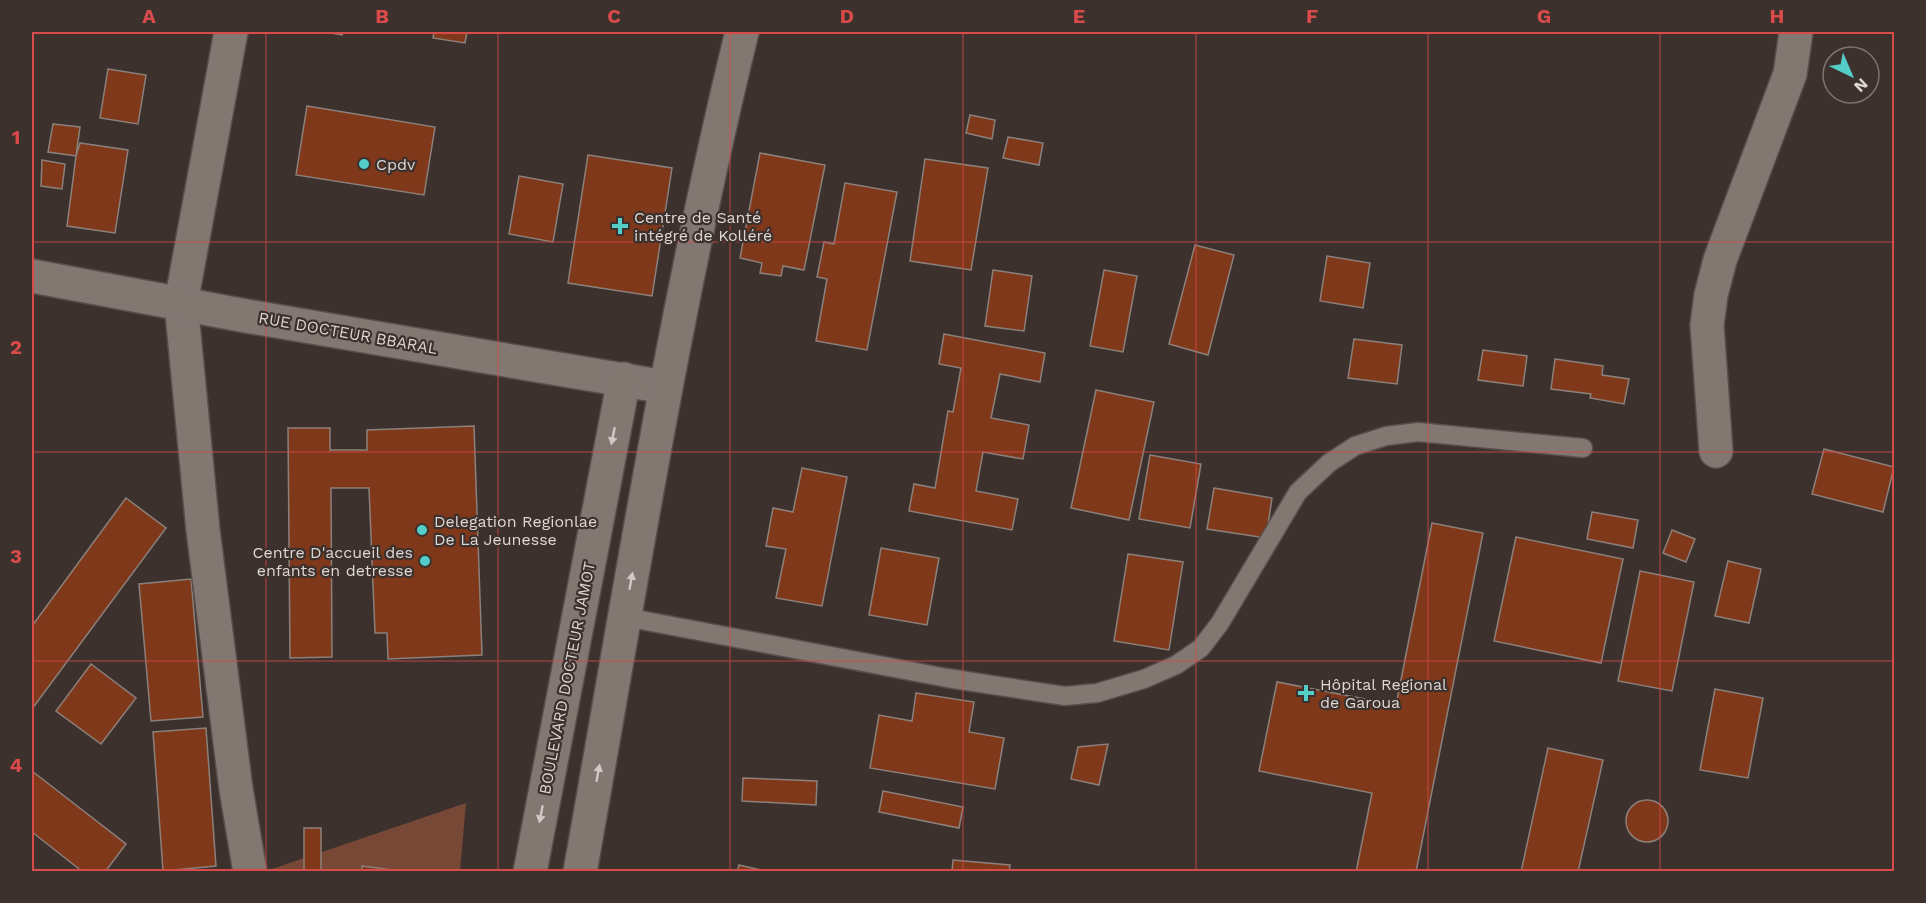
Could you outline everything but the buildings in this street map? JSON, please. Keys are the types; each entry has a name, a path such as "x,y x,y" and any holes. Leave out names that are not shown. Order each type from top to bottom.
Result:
{"street":[{"path":"231,32 181,303 203,530 236,789 250,872"},
{"path":"580,872 665,387 712,153 742,32"},
{"path":"1716,451 1707,325 1711,295 1720,260 1790,74 1796,32"},
{"name":"RUE DOCTEUR BBARAL","path":"34,275 181,303 665,387"},
{"name":"BOULEVARD DOCTEUR JAMOT","path":"530,872 624,379"}],"lane":[{"path":"625,617 947,678 1065,696 1097,693 1144,679 1176,665 1201,648 1220,623 1298,492 1329,463 1355,447 1386,436 1418,432 1583,448"}],"shaded area":[{"path":"466,803 460,871 272,872 272,869"}],"place":[{"name":"Cpdv","path":"364,164"},
{"name":"Centre de Santé intégré de Kolléré","path":"620,226"},
{"name":"Delegation Regionlae De La Jeunesse","path":"422,530"},
{"name":"Centre D'accueil des enfants en detresse","path":"425,561"},
{"name":"Hôpital Regional de Garoua","path":"1306,693"}]}
